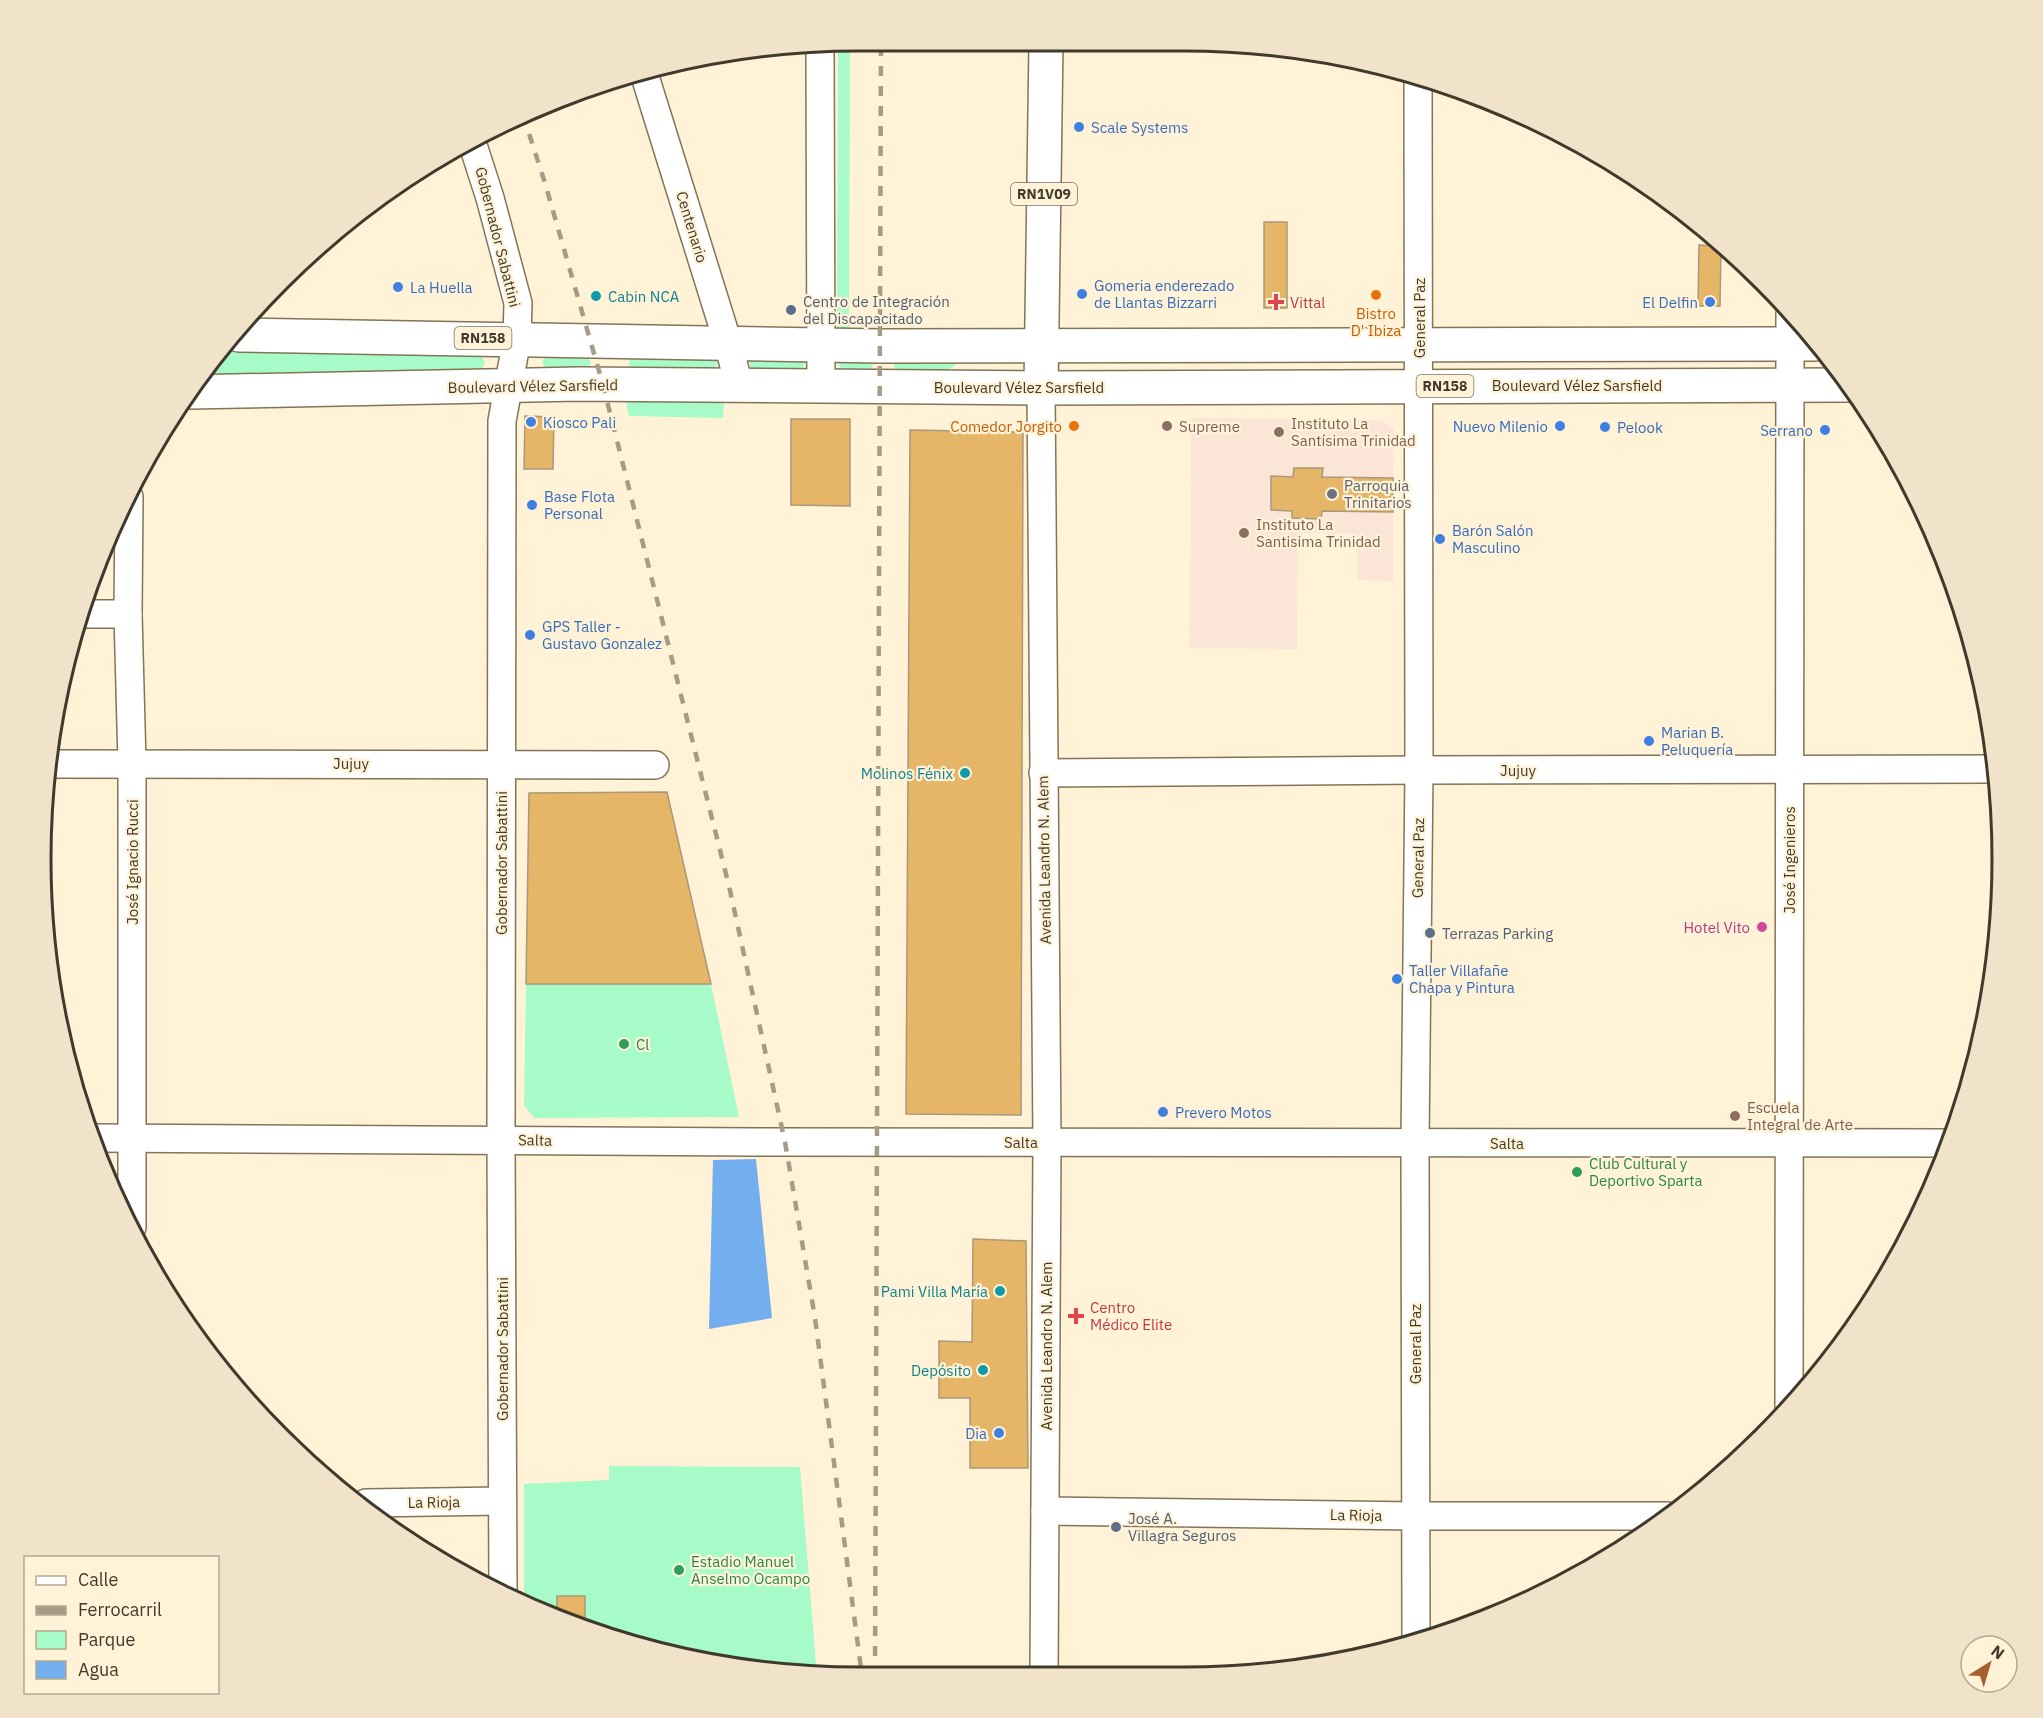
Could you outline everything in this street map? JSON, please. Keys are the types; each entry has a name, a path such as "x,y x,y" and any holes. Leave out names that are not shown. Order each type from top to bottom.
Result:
{"main road":[{"name":"Avenida Leandro N. Alem","path":"1041,388 1046,51"},
{"name":"RN158","path":"244,335 821,345 1041,345 1419,343 1798,334"},
{"name":"Boulevard Vélez Sarsfield","path":"200,392 507,385 1041,388 1838,385"}],"street":[{"path":"820,52 821,386"},
{"name":"Centenario","path":"646,80 739,385"},
{"name":"General Paz","path":"1416,1632 1415,1143 1419,770 1419,87"},
{"name":"Gobernador Sabattini","path":"474,149 518,303 517,339 502,421 503,1584"},
{"name":"José Ingenieros","path":"1789,1394 1790,385 1799,335"},
{"name":"Avenida Leandro N. Alem","path":"1041,388 1047,1142 1044,1667"},
{"name":"José Ignacio Rucci","path":"129,514 128,614 132,763 132,1211"},
{"path":"90,614 128,614"},
{"name":"Jujuy","path":"57,764 655,765"},
{"name":"Jujuy","path":"1043,773 1986,769"},
{"name":"Salta","path":"101,1138 1940,1143"},
{"name":"La Rioja","path":"371,1503 502,1501"},
{"name":"La Rioja","path":"1045,1511 1416,1516 1654,1516"}],"shaded area":[{"name":"Instituto La Santisima Trinidad","path":"1191,418 1382,420 1394,430 1393,478 1322,477 1322,468 1294,468 1293,477 1271,476 1271,510 1292,511 1321,519 1322,511 1393,512 1393,581 1357,580 1357,534 1298,533 1297,649 1190,648"}],"green space":[{"path":"850,51 849,335 837,330 838,52"},
{"path":"236,345 480,351 485,363 479,375 210,378"},
{"path":"545,356 587,357 591,362 588,368 546,368 542,363"},
{"path":"630,357 716,357 718,363 713,370 632,370 629,366"},
{"path":"803,357 805,363 801,371 751,369 749,359"},
{"path":"873,359 872,370 842,370 838,364 839,360"},
{"path":"894,361 969,361 957,364 944,372 897,370 894,367"},
{"path":"624,393 723,399 723,418 629,416"},
{"name":"Cl","path":"526,984 711,984 739,1117 534,1118 524,1105"},
{"path":"609,1466 800,1467 816,1665 754,1660 650,1639 599,1624 524,1594 524,1484 609,1480"}],"water":[{"path":"756,1159 772,1318 709,1329 713,1160"}],"building":[{"path":"1264,222 1287,222 1287,308 1264,308"},
{"path":"1699,245 1709,245 1721,256 1720,306 1698,306"},
{"path":"525,416 554,417 553,469 524,469"},
{"path":"791,419 850,419 850,506 791,505"},
{"name":"Molinos Fénix","path":"910,430 1023,432 1021,1115 906,1114"},
{"name":"Parroquia Trinitarios","path":"1294,468 1323,468 1322,477 1393,478 1393,512 1322,511 1321,519 1292,518 1292,511 1271,510 1271,476 1293,477"},
{"path":"667,792 711,984 526,984 529,793"},
{"path":"973,1239 1026,1241 1028,1468 970,1468 970,1398 939,1398 939,1341 972,1342"},
{"path":"557,1596 585,1596 585,1619 557,1608"}],"railway":[{"path":"875,1667 881,51"},
{"path":"526,124 603,385 729,886 785,1142 815,1318 861,1667"}],"place":[{"name":"Scale Systems","path":"1079,127"},
{"name":"La Huella","path":"398,287"},
{"name":"Gomeria enderezado de Llantas Bizzarri","path":"1082,294"},
{"name":"Bistro D' Ibiza","path":"1376,295"},
{"name":"Cabin NCA","path":"596,296"},
{"name":"Vittal","path":"1276,302"},
{"name":"El Delfin","path":"1710,302"},
{"name":"Centro de Integración del Discapacitado","path":"791,310"},
{"name":"Kiosco Pali","path":"531,422"},
{"name":"Comedor Jorgito","path":"1074,426"},
{"name":"Supreme","path":"1167,426"},
{"name":"Nuevo Milenio","path":"1560,426"},
{"name":"Pelook","path":"1605,427"},
{"name":"Serrano","path":"1825,430"},
{"name":"Instituto La Santísima Trinidad","path":"1279,432"},
{"name":"Parroquia Trinitarios","path":"1332,494"},
{"name":"Base Flota Personal","path":"532,505"},
{"name":"Instituto La Santisima Trinidad","path":"1244,533"},
{"name":"Barón Salón Masculino","path":"1440,539"},
{"name":"GPS Taller - Gustavo Gonzalez","path":"530,635"},
{"name":"Marian B. Peluquería","path":"1649,741"},
{"name":"Molinos Fénix","path":"965,773"},
{"name":"Hotel Vito","path":"1762,927"},
{"name":"Terrazas Parking","path":"1430,933"},
{"name":"Taller Villafañe Chapa y Pintura","path":"1397,979"},
{"name":"Cl","path":"624,1044"},
{"name":"Prevero Motos","path":"1163,1112"},
{"name":"Escuela Integral de Arte","path":"1735,1116"},
{"name":"Club Cultural y Deportivo Sparta","path":"1577,1172"},
{"name":"Pami Villa María","path":"1000,1291"},
{"name":"Centro Médico Elite","path":"1076,1316"},
{"name":"Depósito","path":"983,1370"},
{"name":"Dia","path":"999,1433"},
{"name":"José A. Villagra Seguros","path":"1116,1527"},
{"name":"Estadio Manuel Anselmo Ocampo","path":"679,1570"}]}
